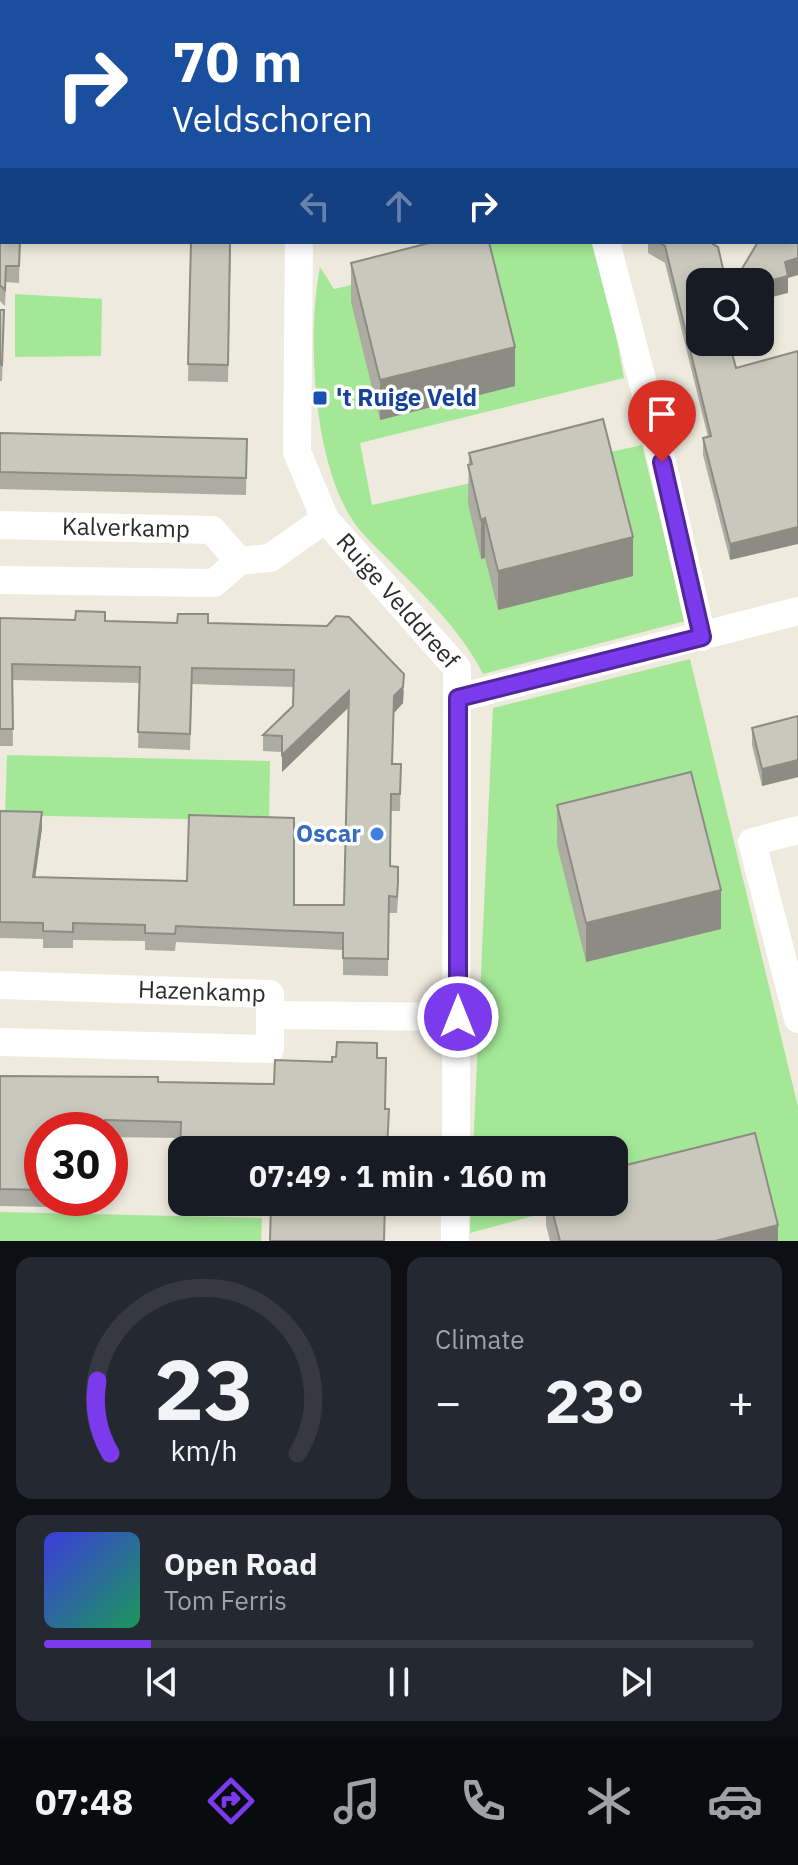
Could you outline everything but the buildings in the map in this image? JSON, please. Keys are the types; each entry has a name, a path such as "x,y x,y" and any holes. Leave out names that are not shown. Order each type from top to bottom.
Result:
{"street":[{"name":"Ruige Velddreef","path":"299,244 297,452 325,519 457,668 456,1136"},
{"path":"607,244 650,410 702,637"},
{"path":"0,580 214,583 239,561 270,558 325,519"},
{"name":"Kalverkamp","path":"0,525 212,530 239,561"},
{"path":"458,698 798,611"},
{"path":"798,830 752,842 798,1019"},
{"name":"Hazenkamp","path":"0,985 270,994 270,1049 0,1042"},
{"path":"270,1015 458,1017"},
{"path":"455,1216 455,1241"}],"green space":[{"path":"474,244 599,244 624,378 360,443 372,505 642,445 685,621 483,674 459,635 365,536 348,512 334,482 318,408 314,332 320,267 334,289 476,256"},
{"path":"15,294 102,299 101,356 15,357"},
{"path":"690,659 798,1107 798,1241 773,1241 628,1198 628,1136 474,1136 493,708"},
{"path":"7,755 270,761 269,821 5,815"},
{"path":"0,1212 24,1213 24,1216 262,1218 261,1241 0,1241"},
{"path":"471,1216 533,1216 470,1233"}],"place":[{"name":"'t Ruige Veld","path":"320,398"},
{"name":"Oscar","path":"377,834"}],"route":[{"path":"458,1017 458,698 702,637 662,462"}]}
